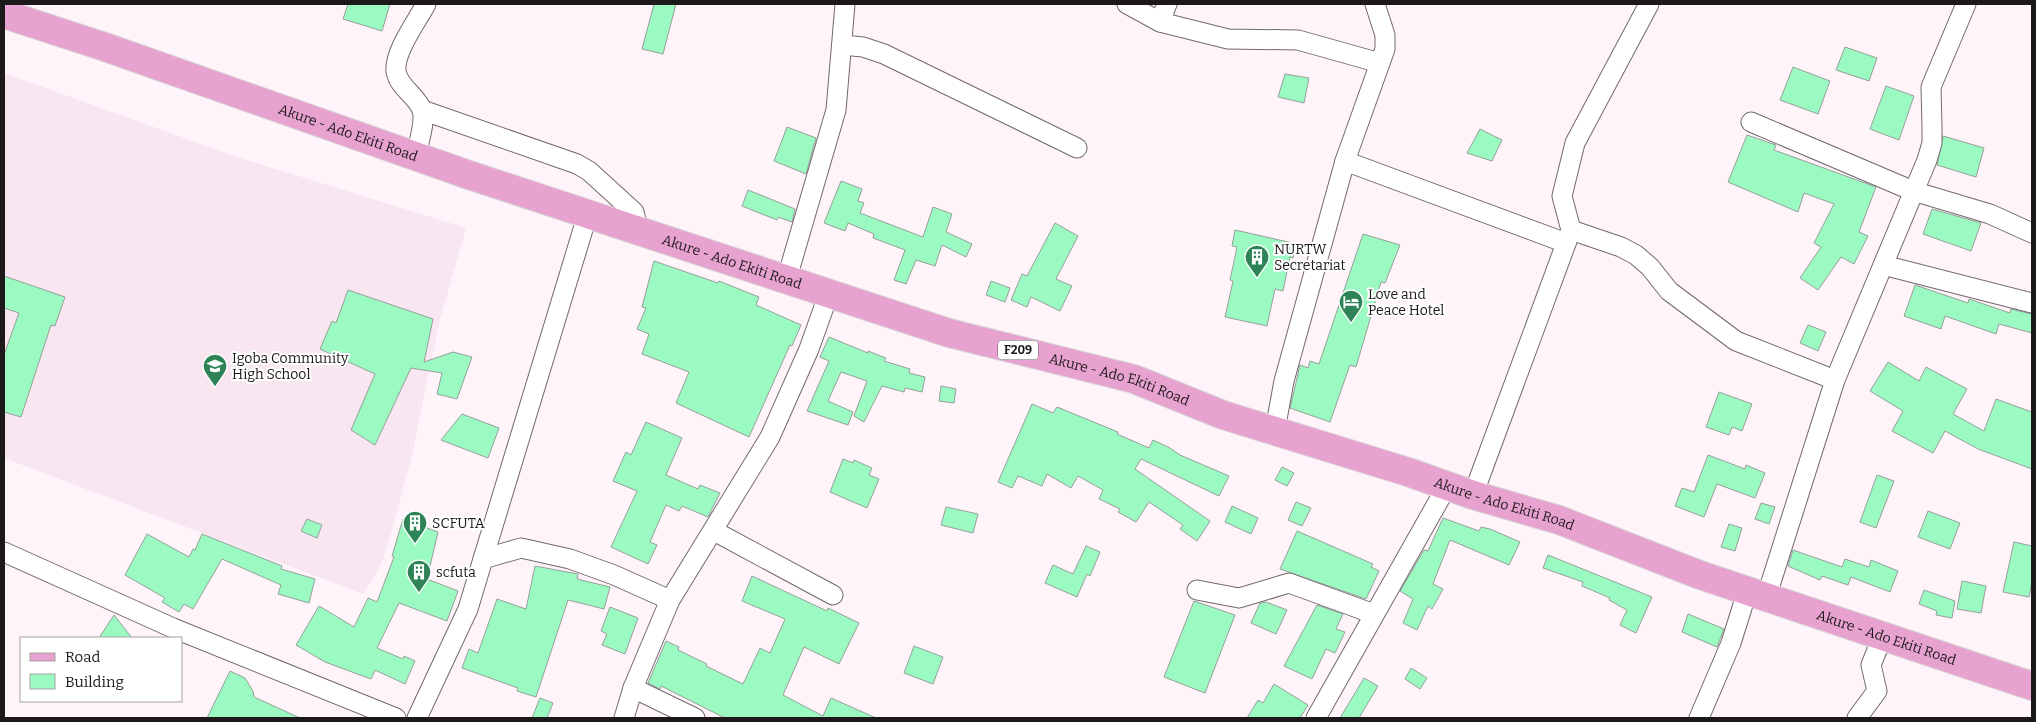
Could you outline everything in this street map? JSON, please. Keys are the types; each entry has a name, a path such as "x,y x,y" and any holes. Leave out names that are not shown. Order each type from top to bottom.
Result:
{"main road":[{"name":"Akure - Ado Ekiti Road","path":"4,14 105,47 416,156 949,333 1134,379 1223,415 1275,430 1473,496 1559,520 1700,576 1883,635 2032,686"}],"street":[{"path":"426,4 405,42 396,70 399,79 422,110 577,164 589,171 634,212 638,229"},
{"path":"787,278 836,110 845,4"},
{"path":"1127,4 1160,22 1228,39 1298,40 1380,63"},
{"path":"1160,22 1167,4"},
{"path":"1275,430 1284,381 1345,161 1385,49 1385,35 1375,4"},
{"path":"1473,496 1568,236 1562,196 1575,143 1649,4"},
{"path":"1699,718 1731,643 1757,595 1836,380 1932,143 1931,87 1966,4"},
{"path":"842,45 863,47 884,54 1077,148"},
{"path":"416,156 422,110"},
{"path":"1751,122 1913,191 1990,214 2032,233"},
{"path":"1345,161 1568,236 1621,247 1636,255 1650,267 1669,290 1695,312 1736,341 1836,380"},
{"path":"417,718 468,609 588,213"},
{"path":"1884,265 2032,302"},
{"path":"624,718 633,688 670,600 770,437 809,349 829,293"},
{"path":"1316,718 1447,486"},
{"path":"714,531 834,595"},
{"path":"483,559 521,548 570,559 614,575 670,600"},
{"path":"4,552 174,628 396,718"},
{"path":"1197,590 1239,598 1289,583 1374,614"},
{"path":"1857,718 1877,691 1871,666 1883,635"},
{"path":"633,688 695,718"}],"shaded area":[{"name":"Igoba Community High School","path":"4,73 234,156 466,228 439,323 413,451 390,537 381,565 363,594 4,458"}],"building":[{"path":"348,4 390,4 382,31 343,19"},
{"path":"654,4 676,4 663,54 642,49"},
{"path":"1845,47 1877,58 1869,81 1836,70"},
{"path":"1793,67 1830,81 1818,114 1780,100"},
{"path":"1285,74 1309,78 1304,103 1278,97"},
{"path":"1886,86 1914,96 1899,140 1870,129"},
{"path":"787,127 816,138 806,174 774,161"},
{"path":"1480,129 1502,140 1492,161 1467,153"},
{"path":"1747,135 1776,145 1774,150 1876,187 1859,232 1868,236 1854,264 1841,257 1818,290 1800,278 1821,247 1814,243 1834,204 1804,193 1798,212 1728,182"},
{"path":"1943,136 1984,148 1976,177 1937,165"},
{"path":"841,181 862,189 858,201 864,203 860,213 923,237 933,207 952,214 946,232 972,244 966,257 942,245 935,266 916,260 906,284 894,280 905,250 873,238 874,234 848,223 845,231 824,223"},
{"path":"748,190 795,209 792,222 778,217 777,220 742,206"},
{"path":"1932,209 1981,223 1971,251 1923,234"},
{"path":"1055,223 1078,236 1056,279 1072,286 1060,311 1031,297 1027,307 1011,300 1022,274 1027,276"},
{"name":"NURTW Secretariat","path":"1235,230 1297,244 1293,258 1290,257 1283,291 1275,289 1267,326 1225,317 1233,281 1230,280 1237,247 1232,246"},
{"name":"Love and Peace Hotel","path":"1363,234 1400,245 1385,283 1381,282 1356,367 1350,365 1330,422 1290,408 1300,365 1308,368 1310,361 1319,364"},
{"path":"654,261 718,283 719,281 759,297 756,305 801,325 792,346 790,345 749,437 676,403 689,372 642,354 649,334 637,329 646,308 642,307"},
{"path":"4,276 65,297 55,326 51,325 21,417 4,412 4,355 19,313 4,308"},
{"path":"991,281 1010,288 1005,302 986,295"},
{"path":"1915,285 1968,303 1969,299 2010,313 2011,309 2032,314 2032,333 1999,324 1996,334 1945,316 1941,329 1904,316"},
{"path":"348,290 433,319 424,362 453,352 472,357 457,399 437,394 442,373 411,368 375,445 351,430 375,374 320,349 332,321 336,323"},
{"path":"1808,325 1826,332 1818,351 1800,343"},
{"path":"829,337 868,353 868,351 886,358 884,361 910,369 909,373 925,377 922,392 905,388 904,392 882,386 864,422 854,416 867,381 841,372 828,401 853,412 848,425 807,411 829,361 820,357"},
{"path":"1888,362 1919,381 1926,367 1967,389 1953,414 1984,431 1996,399 2032,412 2032,469 1978,449 1945,431 1933,453 1892,431 1903,411 1870,391"},
{"path":"941,386 956,389 954,403 939,401"},
{"path":"1719,392 1752,404 1742,431 1732,427 1729,435 1706,427"},
{"path":"1032,404 1053,413 1057,407 1118,432 1117,434 1149,448 1153,440 1180,455 1229,476 1219,496 1141,459 1135,469 1210,521 1197,541 1180,529 1183,525 1149,502 1136,522 1118,512 1120,509 1099,499 1103,490 1078,476 1071,488 1047,474 1042,486 1018,476 1012,488 998,482"},
{"path":"462,414 499,428 488,458 441,440"},
{"path":"646,422 682,438 666,475 698,489 700,485 720,493 708,517 682,506 679,511 666,505 650,542 657,545 648,564 611,547 637,491 613,481 626,452 631,455"},
{"path":"1708,455 1745,469 1746,465 1765,473 1755,498 1717,484 1704,517 1675,506 1682,488 1694,492"},
{"path":"843,459 853,463 854,460 872,468 869,475 879,479 867,508 830,492"},
{"path":"1282,467 1294,473 1287,486 1275,480"},
{"path":"1877,475 1894,481 1876,528 1860,522"},
{"path":"1296,502 1311,508 1302,526 1288,520"},
{"path":"1761,503 1775,507 1769,524 1755,519"},
{"path":"1232,506 1258,518 1251,534 1225,522"},
{"path":"946,507 978,514 973,533 941,525"},
{"path":"1928,511 1960,523 1950,549 1918,537"},
{"path":"1443,518 1479,531 1481,527 1490,529 1520,542 1509,565 1450,540 1433,584 1443,589 1432,609 1428,606 1417,630 1403,623 1413,599 1400,591 1424,550 1428,551"},
{"path":"307,519 322,525 317,538 301,531"},
{"path":"403,519 438,532 427,579 458,591 447,621 399,603 377,648 403,659 404,656 415,661 405,684 375,670 371,679 325,662 296,645 319,606 354,627 368,598 377,602 394,557 392,556"},
{"path":"1729,524 1742,528 1735,551 1721,547"},
{"path":"1297,531 1373,564 1371,567 1379,571 1366,599 1280,569"},
{"path":"147,534 189,557 193,549 195,550 202,534 282,566 281,569 315,579 309,603 278,594 281,585 222,559 193,609 184,604 179,612 162,602 165,598 125,575"},
{"path":"2014,542 2032,546 2032,582 2029,597 2003,592"},
{"path":"1086,546 1100,552 1090,576 1087,574 1077,597 1045,583 1053,565 1073,574"},
{"path":"1793,550 1842,567 1845,559 1869,567 1871,560 1898,571 1890,592 1851,577 1848,585 1822,576 1820,580 1788,566"},
{"path":"1548,555 1652,597 1636,633 1620,625 1627,610 1609,600 1610,598 1582,586 1583,582 1543,568"},
{"path":"535,566 578,574 577,579 610,587 604,609 568,600 536,697 517,691 518,688 462,668 469,649 478,653 497,599 526,609"},
{"path":"752,576 827,611 828,608 859,623 839,664 804,647 783,695 823,716 831,698 876,718 725,718 661,686 660,689 648,683 666,641 679,647 678,650 707,664 706,666 743,684 760,648 770,653 785,619 742,601"},
{"path":"1962,581 1986,586 1981,613 1957,609"},
{"path":"1924,590 1955,601 1952,618 1936,615 1937,611 1919,604"},
{"path":"1194,601 1235,615 1205,693 1164,677"},
{"path":"1266,602 1287,610 1276,634 1251,623 1260,603"},
{"path":"1317,605 1343,614 1336,629 1345,632 1335,653 1326,649 1312,679 1284,666"},
{"path":"610,607 638,618 625,654 602,645 607,634 601,631"},
{"path":"1688,614 1724,629 1717,647 1682,632"},
{"path":"114,615 131,637 100,637"},
{"path":"914,646 943,657 933,684 904,673"},
{"path":"1411,668 1427,678 1420,689 1405,679"},
{"path":"230,671 245,678 253,691 254,697 300,718 207,718"},
{"path":"1364,678 1378,686 1359,718 1340,718"},
{"path":"1274,684 1308,705 1300,718 1247,718 1258,700 1263,703"},
{"path":"540,698 553,703 547,718 532,718"}],"place":[{"name":"NURTW Secretariat","path":"1257,278"},
{"name":"Love and Peace Hotel","path":"1351,323"},
{"name":"Igoba Community High School","path":"215,387"},
{"name":"SCFUTA","path":"415,544"},
{"name":"scfuta","path":"419,593"}]}
